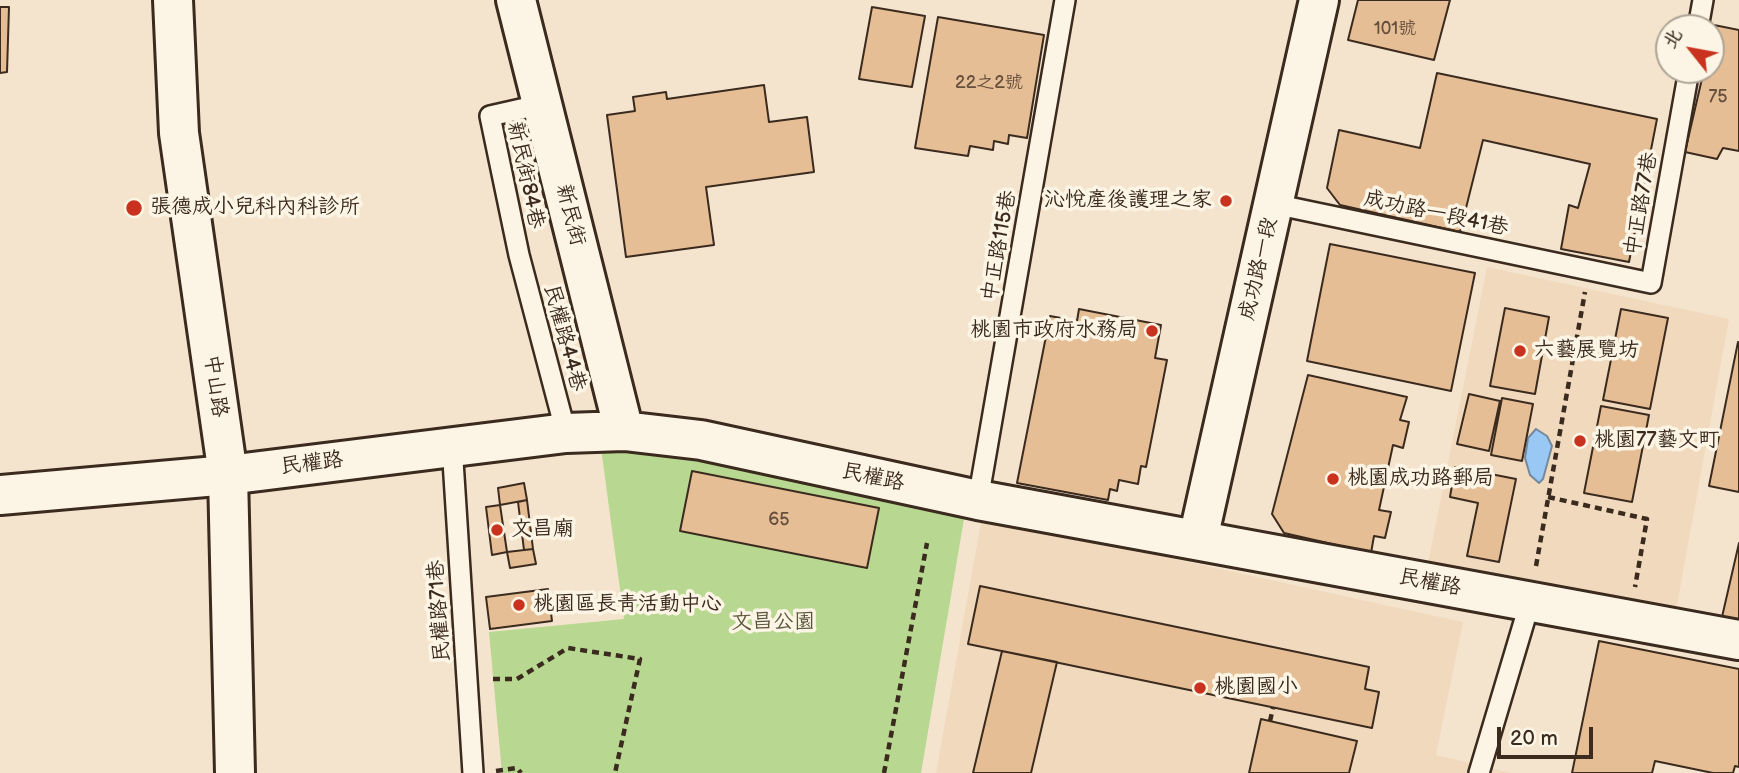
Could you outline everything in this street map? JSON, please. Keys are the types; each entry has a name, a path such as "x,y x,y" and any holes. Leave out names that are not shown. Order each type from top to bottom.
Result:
{"street":[{"name":"中山路","path":"173,0 179,133 228,475 236,773"},
{"name":"新民街","path":"516,0 624,431"},
{"name":"成功路一段","path":"1198,539 1319,0"},
{"name":"民權路","path":"0,495 228,475 566,433 624,431 701,440 978,500 1739,640"}],"lane":[{"name":"中正路115巷","path":"978,500 1065,0"},
{"name":"中正路77巷","path":"1589,269 1651,283 1687,84"},
{"name":"新民街84巷","path":"519,255 490,116 543,104"},
{"name":"成功路一段41巷","path":"1274,204 1589,269"},
{"name":"民權路44巷","path":"519,255 566,433"},
{"name":"民權路71巷","path":"452,446 473,773"},
{"path":"1479,773 1530,602"}],"path":[{"path":"1530,602 1589,269"},
{"path":"1548,497 1647,519 1629,621"},
{"path":"884,773 927,543"},
{"path":"467,680 517,679 568,649 639,660 615,773"},
{"path":"1270,721 1273,708"},
{"path":"485,773 517,768 520,773"}],"shaded area":[{"name":"桃園77藝文町","path":"1487,267 1729,319 1675,616 1428,563"},
{"name":"桃園國小","path":"982,517 1463,622 1436,755 1511,773 936,773"}],"green space":[{"name":"文昌公園","path":"601,448 673,449 965,513 921,773 502,773 489,632 624,619"}],"water":[{"path":"1536,429 1547,436 1552,446 1543,479 1539,483 1530,475 1525,458 1528,438"}],"building":[{"path":"1358,0 1450,0 1434,60 1348,40"},
{"path":"0,7 9,7 7,72 0,73"},
{"path":"872,7 925,16 912,87 859,79"},
{"path":"938,17 1044,35 1027,138 1009,135 1008,144 994,141 993,150 970,146 968,156 915,148"},
{"path":"1725,27 1739,30 1739,151 1723,148 1717,159 1685,152 1701,84 1725,84"},
{"path":"1437,73 1657,119 1629,262 1561,249 1569,205 1578,208 1590,164 1483,140 1460,232 1340,205 1327,188 1339,130 1420,148"},
{"path":"764,85 769,122 807,117 814,172 706,187 714,245 626,257 607,115 635,111 633,97 666,92 667,99"},
{"path":"1330,244 1475,273 1451,391 1307,361"},
{"name":"六藝展覽坊","path":"1505,308 1549,317 1535,394 1490,386"},
{"path":"1079,309 1161,325 1155,358 1167,360 1146,467 1141,466 1138,484 1119,480 1117,491 1110,489 1108,500 1017,483 1050,316 1077,321"},
{"path":"1621,309 1668,318 1650,409 1603,400"},
{"path":"1739,343 1739,492 1709,486"},
{"name":"桃園成功路郵局","path":"1308,375 1407,397 1400,420 1409,422 1403,448 1393,445 1379,510 1391,512 1385,538 1374,536 1371,553 1284,533 1272,514"},
{"path":"1469,394 1500,401 1489,451 1457,444"},
{"path":"1502,398 1533,404 1522,461 1491,455"},
{"path":"1601,406 1649,415 1632,502 1584,493"},
{"path":"1455,467 1516,479 1499,562 1467,556 1478,503 1450,497"},
{"path":"692,471 879,508 867,568 680,531"},
{"path":"524,483 527,500 500,505 498,488"},
{"path":"527,500 533,549 524,550 518,502"},
{"name":"文昌廟","path":"500,505 507,552 492,555 486,507"},
{"path":"1739,543 1739,621 1722,617"},
{"path":"533,549 536,564 510,568 507,552"},
{"path":"980,586 1369,667 1365,689 1379,692 1372,728 968,644"},
{"name":"桃園區長青活動中心","path":"548,589 552,621 490,629 486,597"},
{"path":"1599,641 1739,669 1739,767 1735,766 1733,773 1713,773 1655,761 1652,773 1572,773"},
{"path":"1002,651 1057,662 1031,773 973,773"},
{"path":"1261,719 1357,741 1349,773 1249,773"}],"place":[{"name":"沁悅產後護理之家","path":"1226,201"},
{"name":"張德成小兒科內科診所","path":"134,208"},
{"name":"桃園市政府水務局","path":"1152,331"},
{"name":"六藝展覽坊","path":"1520,351"},
{"name":"桃園77藝文町","path":"1580,441"},
{"name":"桃園成功路郵局","path":"1333,479"},
{"name":"文昌廟","path":"497,530"},
{"name":"桃園區長青活動中心","path":"519,605"},
{"name":"桃園國小","path":"1200,688"}]}
